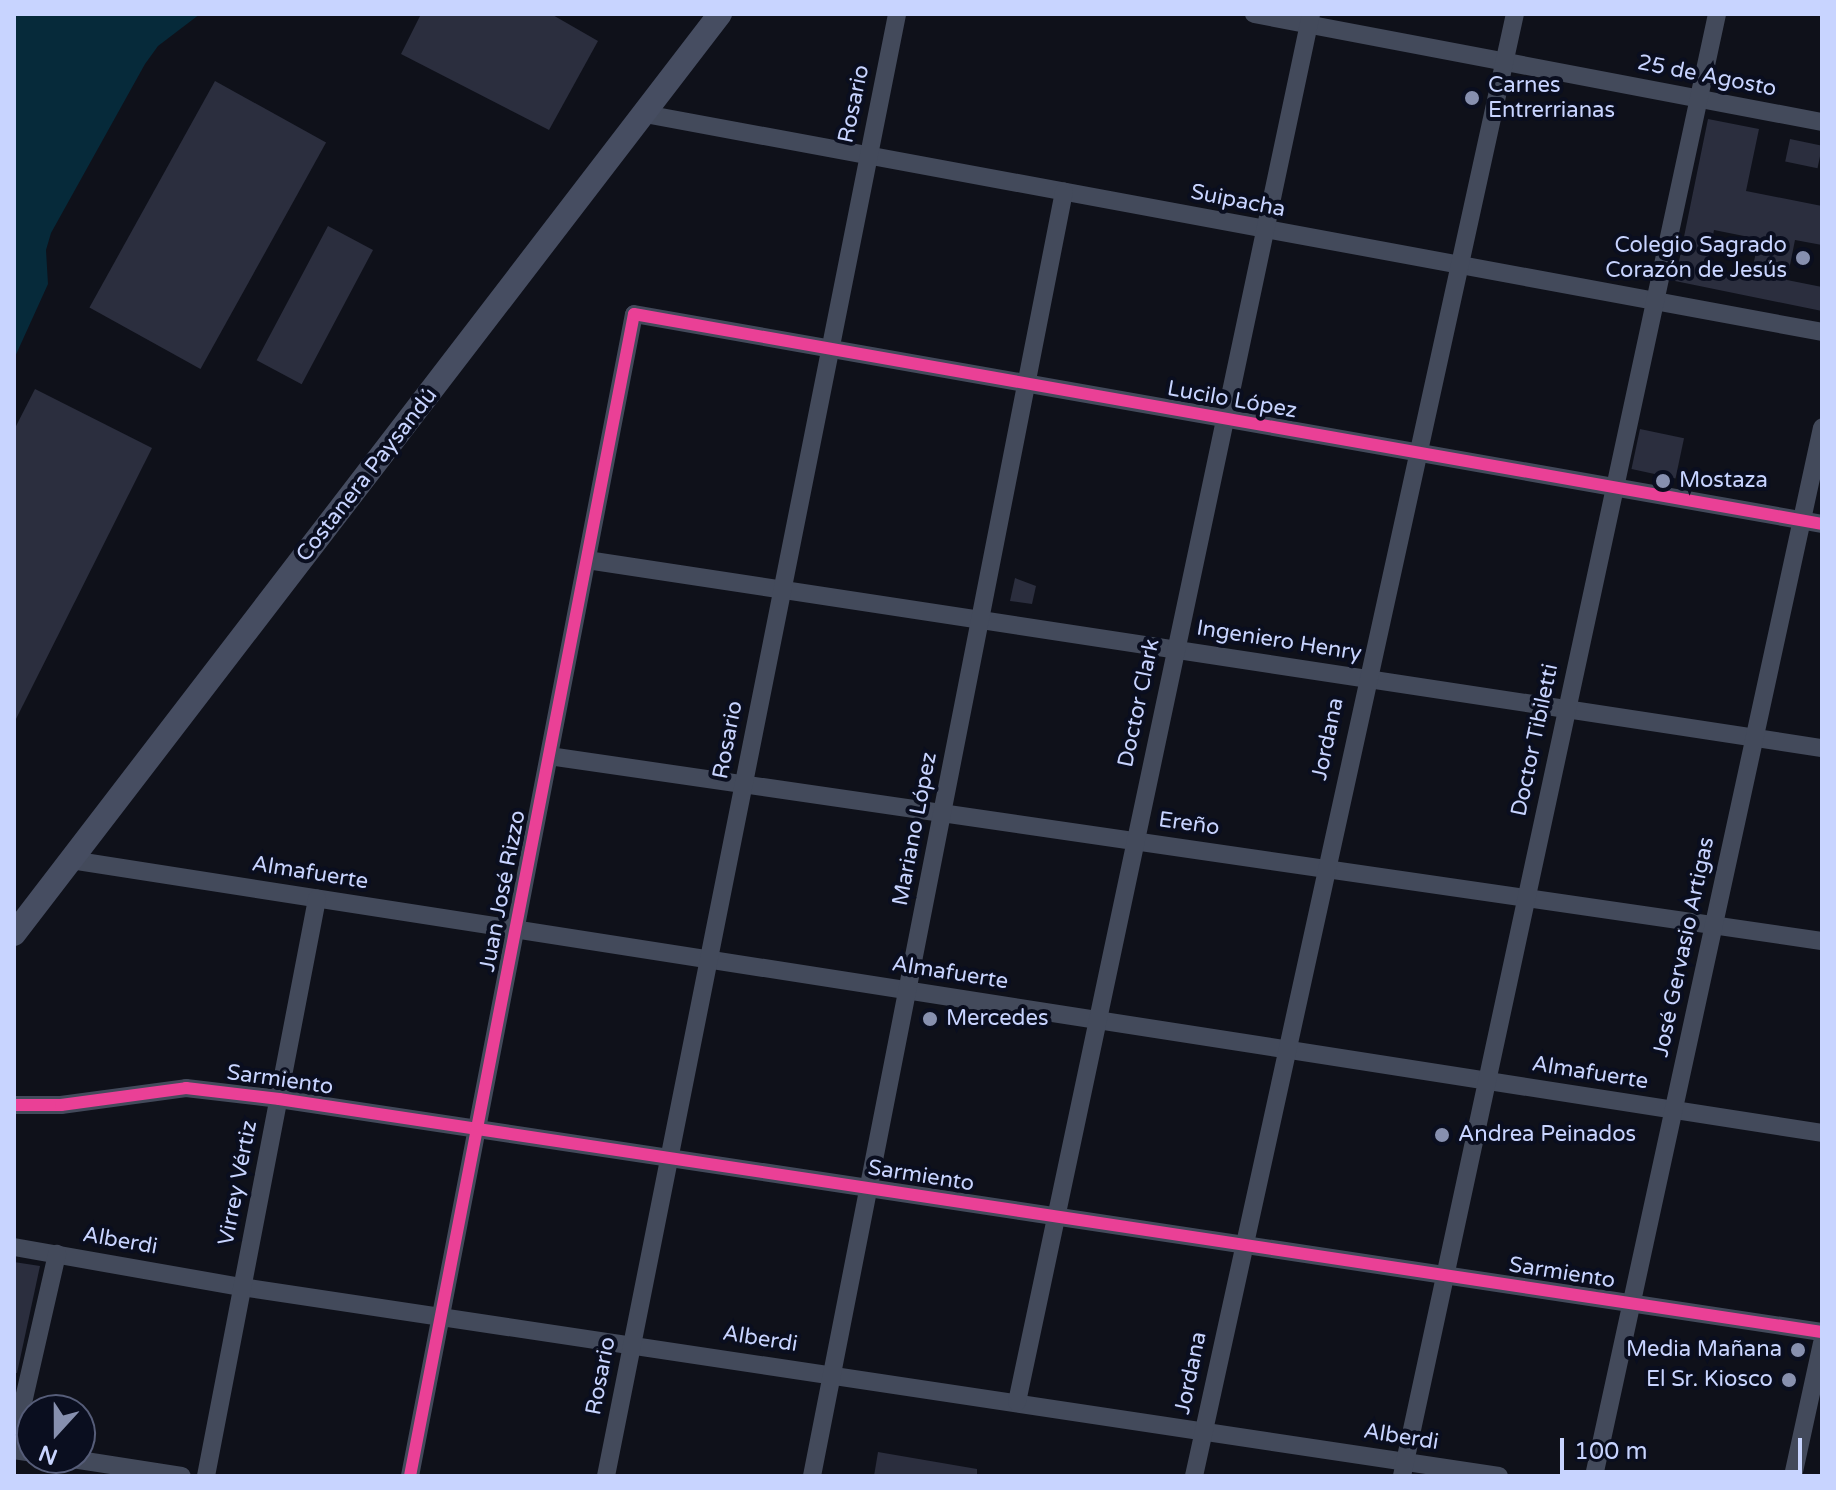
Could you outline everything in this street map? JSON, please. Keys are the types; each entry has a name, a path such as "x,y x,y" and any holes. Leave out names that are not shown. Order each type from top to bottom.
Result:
{"main road":[{"name":"Costanera Paysandú","path":"14,934 720,14"}],"street":[{"name":"Rosario","path":"606,1476 897,14"},
{"name":"25 de Agosto","path":"1254,14 1310,19 1506,62 1822,122"},
{"name":"Jordana","path":"1194,1476 1456,265 1515,14"},
{"name":"Doctor Tibiletti","path":"1403,1469 1717,14"},
{"name":"Doctor Clark","path":"1017,1402 1262,230 1310,19"},
{"name":"Suipacha","path":"645,114 1822,332"},
{"name":"Mariano López","path":"812,1476 1064,191"},
{"name":"Lucilo López","path":"634,314 1822,524"},
{"name":"Juan José Rizzo","path":"410,1476 634,314"},
{"name":"José Gervasio Artigas","path":"1594,1476 1822,428"},
{"name":"Ingeniero Henry","path":"587,560 1822,748"},
{"name":"Ereño","path":"549,756 1822,941"},
{"name":"Almafuerte","path":"71,860 1822,1133"},
{"name":"Virrey Vértiz","path":"206,1476 317,899"},
{"name":"Sarmiento","path":"14,1105 61,1105 186,1088 279,1099 1822,1332"},
{"name":"Alberdi","path":"14,1247 242,1287 1203,1431 1403,1469 1499,1476"},
{"path":"14,1442 57,1254"},
{"path":"1793,1476 1822,1343"},
{"path":"96,1463 182,1476"}],"water":[{"path":"14,14 200,14 158,46 145,64 51,233 46,250 48,284 14,359"}],"building":[{"path":"421,14 551,14 598,41 549,130 401,54"},
{"path":"215,81 326,143 201,369 89,308"},
{"name":"Colegio Sagrado Corazón de Jesús","path":"1708,119 1759,129 1746,191 1822,206 1822,245 1795,240 1787,280 1822,287 1822,311 1675,281","holes":["1714,230 1759,239 1750,279 1706,270"]},
{"path":"1790,139 1822,146 1817,168 1785,161"},
{"path":"328,226 373,250 302,384 257,360"},
{"path":"35,389 152,448 14,723 14,430"},
{"path":"1640,429 1684,438 1675,478 1631,469"},
{"path":"1015,578 1036,586 1032,604 1010,601"},
{"path":"14,1262 40,1266 17,1373 14,1373"},
{"path":"878,1452 977,1469 977,1476 874,1476"}],"cycle path":[{"path":"410,1476 634,314 1822,524"},
{"path":"14,1105 61,1105 186,1088 279,1099 1822,1332"}],"place":[{"name":"Carnes Entrerrianas","path":"1472,98"},
{"name":"Colegio Sagrado Corazón de Jesús","path":"1803,258"},
{"name":"Mostaza","path":"1663,481"},
{"name":"Mercedes","path":"930,1019"},
{"name":"Andrea Peinados","path":"1442,1135"},
{"name":"Media Mañana","path":"1798,1350"},
{"name":"El Sr. Kiosco","path":"1789,1380"}]}
